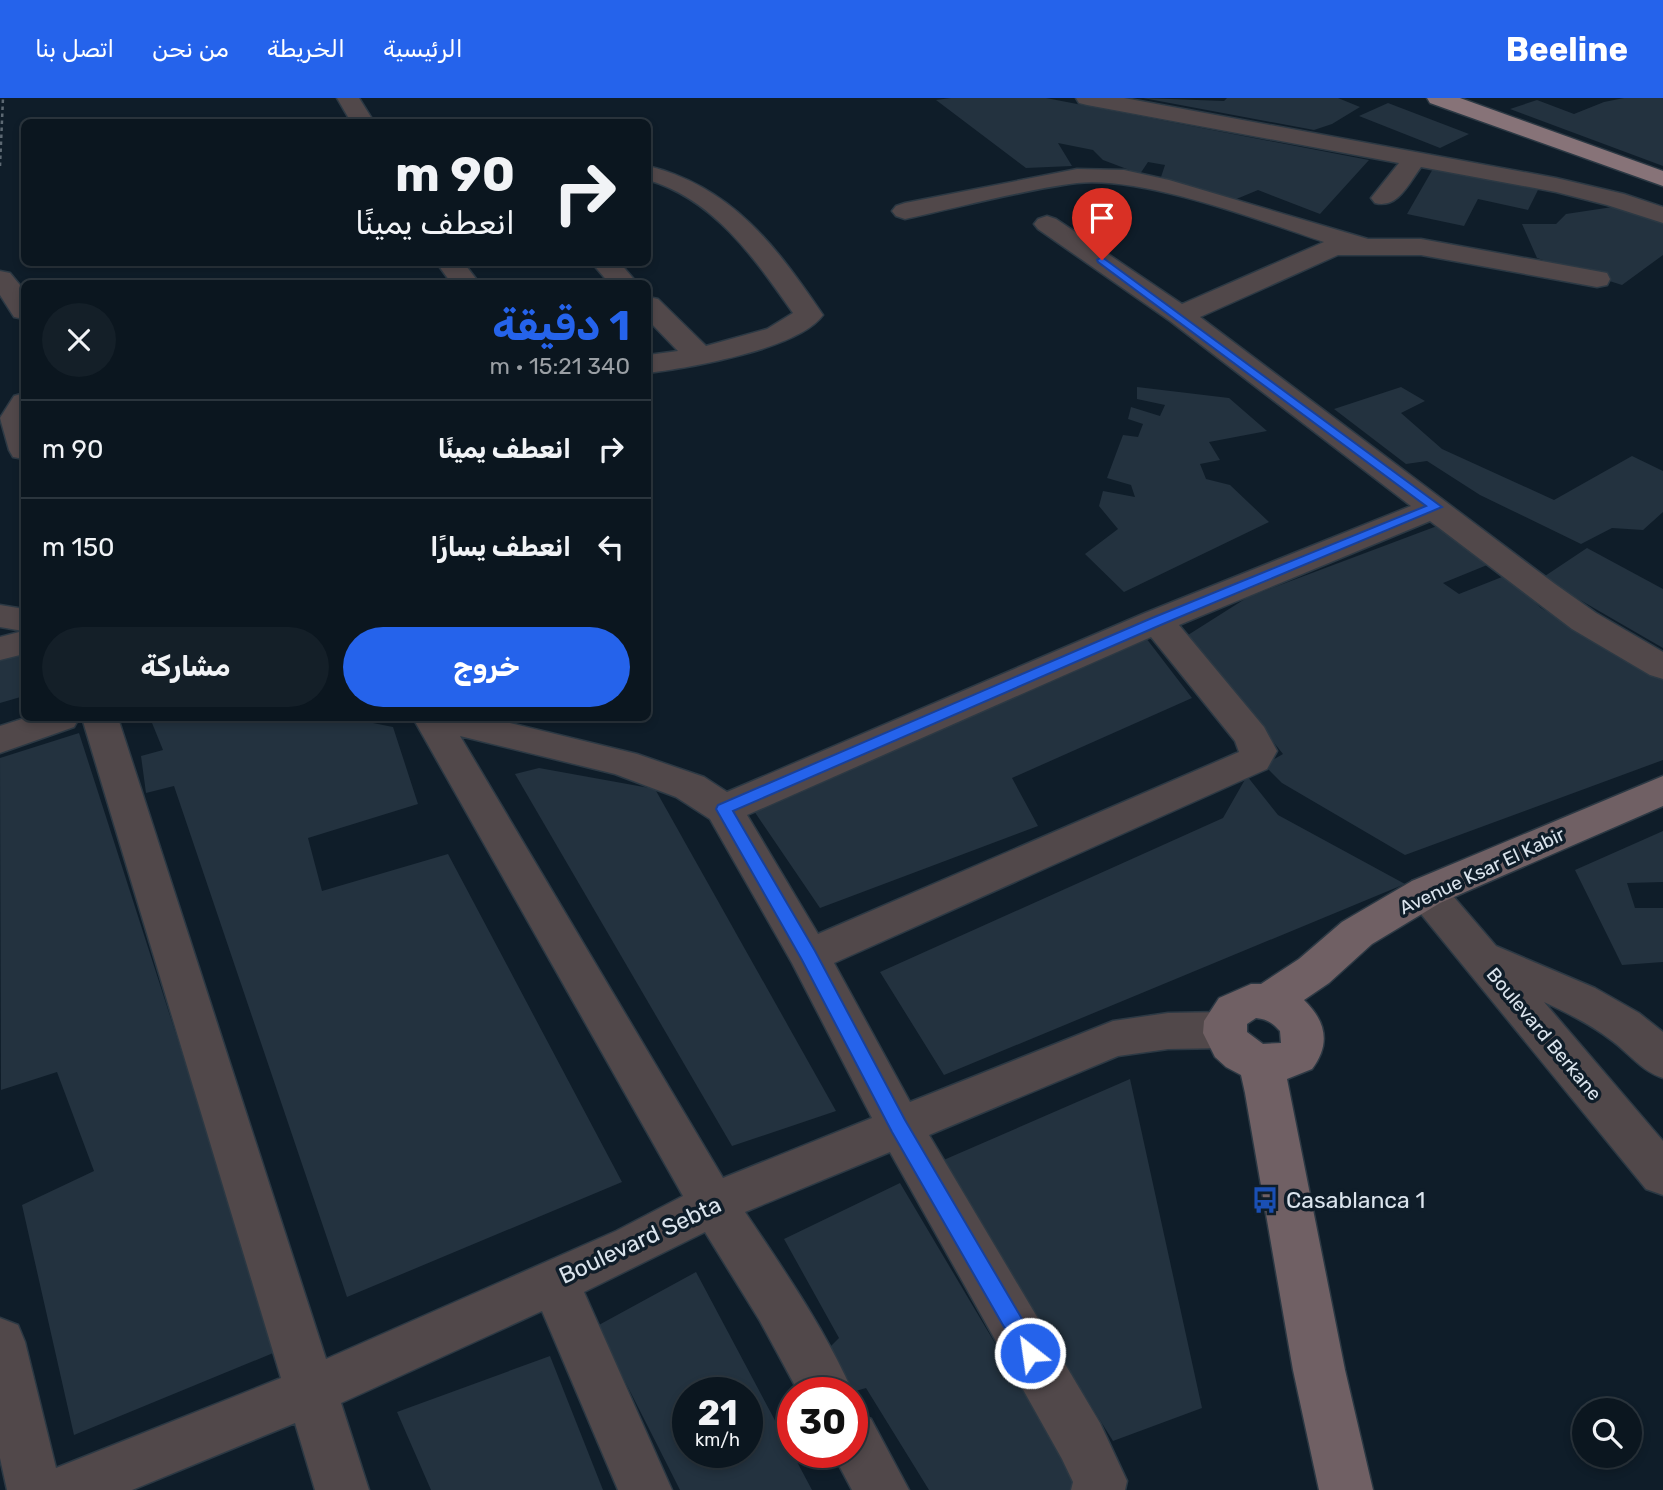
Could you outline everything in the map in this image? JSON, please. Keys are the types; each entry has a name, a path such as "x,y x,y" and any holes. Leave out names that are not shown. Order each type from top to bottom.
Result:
{"main road":[{"path":"1438,98 1663,179"}],"street":[{"path":"348,98 360,119"},
{"path":"1087,98 1556,185 1615,199 1663,215"},
{"path":"1384,198 1416,158"},
{"path":"651,174 671,177 714,204 763,253 809,314 777,335 700,356 651,364"},
{"path":"905,211 1077,176 1104,174 1131,177 1228,203 1363,246"},
{"path":"1047,224 1180,315 1584,621 1663,667"},
{"path":"1180,315 1334,247 1421,247 1597,279"},
{"path":"452,266 464,280"},
{"path":"608,266 621,280"},
{"path":"0,279 21,302"},
{"path":"651,308 700,356"},
{"path":"21,407 15,418 21,439"},
{"path":"724,809 1157,621 1436,507"},
{"path":"0,616 21,620"},
{"path":"809,956 1254,760 1258,751 1251,736 1157,621"},
{"path":"0,649 21,643"},
{"path":"0,740 53,721"},
{"path":"101,721 309,1392 342,1490"},
{"path":"433,721 713,1204 778,1305 818,1377"},
{"path":"451,721 624,763 690,787 724,809 809,956 899,1126 1081,1441 1100,1481 1098,1490"},
{"name":"Avenue Ksar El Kabir","path":"1283,1011 1314,971 1357,933 1426,892 1663,790"},
{"name":"Boulevard Berkane","path":"1426,892 1663,1175"},
{"path":"1477,955 1610,1013 1647,1042 1663,1059"},
{"path":"1251,1001 1283,1011 1304,1034 1303,1048 1294,1059 1279,1065 1260,1064 1242,1057 1229,1045 1224,1030 1226,1017 1235,1006 1251,1001"},
{"name":"Boulevard Sebta","path":"66,1490 309,1392 633,1246 713,1204 1113,1039 1168,1031 1224,1030"},
{"path":"1260,1064 1268,1093 1319,1370 1346,1490"},
{"path":"554,1280 645,1490"},
{"path":"0,1342 34,1490"},
{"path":"868,1465 882,1490"}],"path":[{"path":"0,166 3,98"}],"building":[{"path":"1046,98 1369,160 1320,214 1258,190 1234,200 1160,180 1165,165 1148,162 1140,174 1103,160 1093,150 1058,143 1072,166 1026,168 936,100"},
{"path":"1143,98 1224,101 1227,98 1338,98 1360,107 1332,124 1314,130"},
{"path":"1624,98 1663,98 1663,166 1510,109 1537,100 1574,114 1604,102"},
{"path":"1388,103 1469,134 1440,148 1359,116"},
{"path":"1434,167 1539,188 1528,210 1478,199 1464,226 1407,214"},
{"path":"1619,206 1663,222 1663,255 1622,285 1537,258 1522,224 1556,224 1566,214"},
{"path":"1137,387 1229,398 1267,431 1209,442 1220,460 1200,464 1206,479 1230,485 1269,522 1124,592 1085,554 1118,529 1099,506 1103,491 1135,497 1131,485 1107,478 1123,435 1138,437 1143,424 1128,419 1131,407 1160,416 1165,405 1137,399"},
{"path":"1401,387 1425,401 1401,413 1442,449 1554,500 1632,456 1663,471 1663,512 1643,530 1612,528 1581,544 1480,495 1427,461 1406,464 1334,409"},
{"path":"1445,523 1497,561 1443,583 1459,594 1507,575 1541,608 1663,679 1663,760 1405,855 1282,783 1264,765 1283,754 1188,635 1248,597"},
{"path":"1587,548 1663,589 1663,648 1542,578"},
{"path":"1146,638 1192,698 1012,778 1038,826 820,908 752,808"},
{"path":"21,653 21,697 0,703 0,659"},
{"path":"151,721 363,721 393,727 418,804 308,838 322,891 448,854 622,1182 347,1297 174,786 146,793 141,756 163,750"},
{"path":"79,733 278,1351 74,1435 22,1205 94,1171 57,1072 1,1090 0,758"},
{"path":"539,768 655,789 836,1111 732,1146 515,774"},
{"path":"1247,776 1278,815 1405,884 944,1075 880,972 1223,818"},
{"path":"1663,831 1663,882 1627,883 1635,908 1663,908 1663,962 1622,965 1575,870"},
{"path":"1130,1079 1202,1408 1113,1441 939,1162"},
{"path":"900,1183 1082,1490 929,1490 868,1391 868,1377 837,1377 821,1356 839,1338 784,1239"},
{"path":"696,1272 752,1377 672,1377 672,1468 763,1468 763,1398 777,1424 777,1468 800,1468 812,1490 680,1490 597,1326"},
{"path":"550,1356 603,1490 431,1490 397,1412"}],"place":[{"name":"Casablanca 1","path":"1265,1200"}],"route":[{"path":"1030,1353 899,1126 809,956 724,809 1157,621 1436,507 1331,432 1180,315 1102,260"}]}
